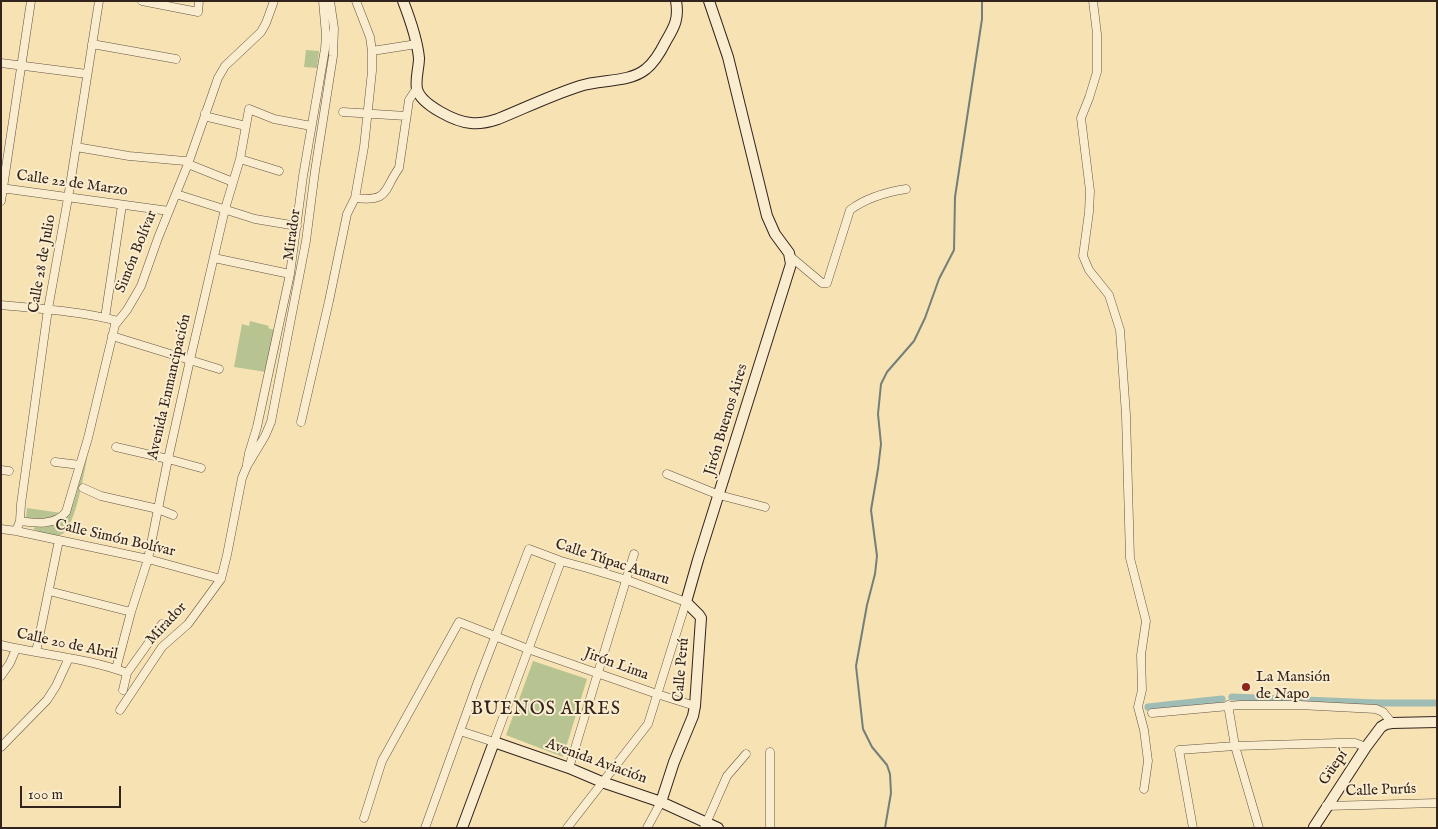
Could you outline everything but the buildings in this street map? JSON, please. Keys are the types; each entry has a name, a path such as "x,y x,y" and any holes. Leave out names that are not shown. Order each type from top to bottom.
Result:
{"street":[{"path":"1,201 31,1"},
{"name":"Calle 28 de Julio","path":"16,530 20,521 48,309 68,198 99,1"},
{"path":"142,1 198,12 199,1"},
{"name":"Simón Bolívar","path":"20,521 44,523 63,516 66,512 88,438 115,325 131,304 141,286 188,164 218,78 225,66 261,32 274,1"},
{"name":"Mirador","path":"120,710 162,647 188,624 221,579 228,555 239,491 257,427 290,274 303,176 326,42 323,1"},
{"name":"Mirador","path":"247,466 271,422 301,274 333,56 334,28 330,1"},
{"path":"301,422 330,301 347,214 355,198 364,147 372,71 372,51 370,37 356,1"},
{"path":"355,198 368,199 384,194 399,168 409,100 417,88 419,58 417,44 404,1"},
{"path":"417,88 423,99 449,116 462,122 481,124 581,86 636,75 646,70 661,51 677,18 676,1"},
{"path":"710,1 728,58 767,216 775,234 791,257 822,283 827,283 850,210 860,203 892,191 906,189"},
{"path":"1093,1 1097,34 1097,72 1081,118 1090,191 1083,256 1089,270 1109,295 1120,330 1126,415 1130,558 1146,621 1141,656 1142,690 1138,707 1144,730 1148,761 1144,789"},
{"path":"92,44 176,59"},
{"path":"372,51 417,44"},
{"path":"1,63 87,74"},
{"name":"Avenida Enmancipación","path":"116,669 131,612 148,559 190,360 225,209 240,159 249,109 274,119 311,126"},
{"path":"343,112 406,116"},
{"path":"205,113 208,116 246,126"},
{"path":"76,148 129,156 185,161 188,164 233,182"},
{"path":"240,159 280,171"},
{"name":"Calle 22 de Marzo","path":"2,188 169,211"},
{"path":"176,194 255,219 297,226"},
{"path":"105,318 122,205"},
{"name":"Jirón Buenos Aires","path":"567,828 648,724 790,270 791,257"},
{"path":"214,258 290,274"},
{"path":"1,304 48,309 105,318 118,322"},
{"path":"112,336 219,369"},
{"path":"116,447 201,468"},
{"path":"55,462 80,465"},
{"path":"667,474 719,494 765,507"},
{"path":"84,488 101,496 173,514"},
{"name":"Calle Simón Bolívar","path":"1,529 16,530 148,559 221,579"},
{"path":"36,652 59,540"},
{"name":"Calle Túpac Amaru","path":"495,637 529,549 561,562 626,580 686,602"},
{"path":"569,768 634,554"},
{"path":"462,828 561,562"},
{"path":"49,591 131,612"},
{"name":"Calle Perú","path":"647,828 661,802 695,706 701,618 686,602"},
{"name":"Jirón Lima","path":"364,818 382,761 459,622 528,649 695,706"},
{"path":"123,690 126,673 162,624"},
{"path":"425,828 495,637"},
{"name":"Calle 20 de Abril","path":"1,645 69,658 126,673"},
{"path":"1,676 10,663 16,649"},
{"path":"1,747 47,700 69,658"},
{"path":"1228,705 1235,746 1259,828"},
{"path":"1152,713 1228,705 1299,705 1376,709 1383,712 1392,723 1437,722"},
{"name":"Güepí","path":"1312,828 1381,727 1392,723"},
{"name":"Avenida Aviación","path":"460,731 661,802 705,825 718,828"},
{"path":"1193,828 1179,750 1235,746 1355,743 1366,747"},
{"path":"770,752 770,828"},
{"path":"705,825 727,776 746,754"},
{"name":"Calle Purús","path":"1326,806 1437,803"}],"green space":[{"path":"306,50 319,51 317,68 304,67"},
{"path":"250,321 269,326 268,328 274,330 266,372 234,367 242,324 249,326"},
{"path":"86,455 86,464 74,515 65,532 60,535 53,535 33,529 35,527 55,525 62,522 68,515 78,489"},
{"path":"27,508 61,513 44,519 26,518"},
{"path":"533,661 587,679 563,757 506,735"}],"waterway":[{"path":"885,828 891,793 890,774 887,765 872,747 863,729 856,666 877,556 871,510 881,444 878,414 881,384 887,372 914,341 925,318 939,279 954,250 955,197 982,19 982,1"},
{"path":"1232,697 1377,703 1437,703"},
{"path":"1148,707 1222,699"}],"place":[{"name":"La Mansión de Napo","path":"1246,687"}],"district":[{"name":"BUENOS AIRES","path":"546,710"}]}
